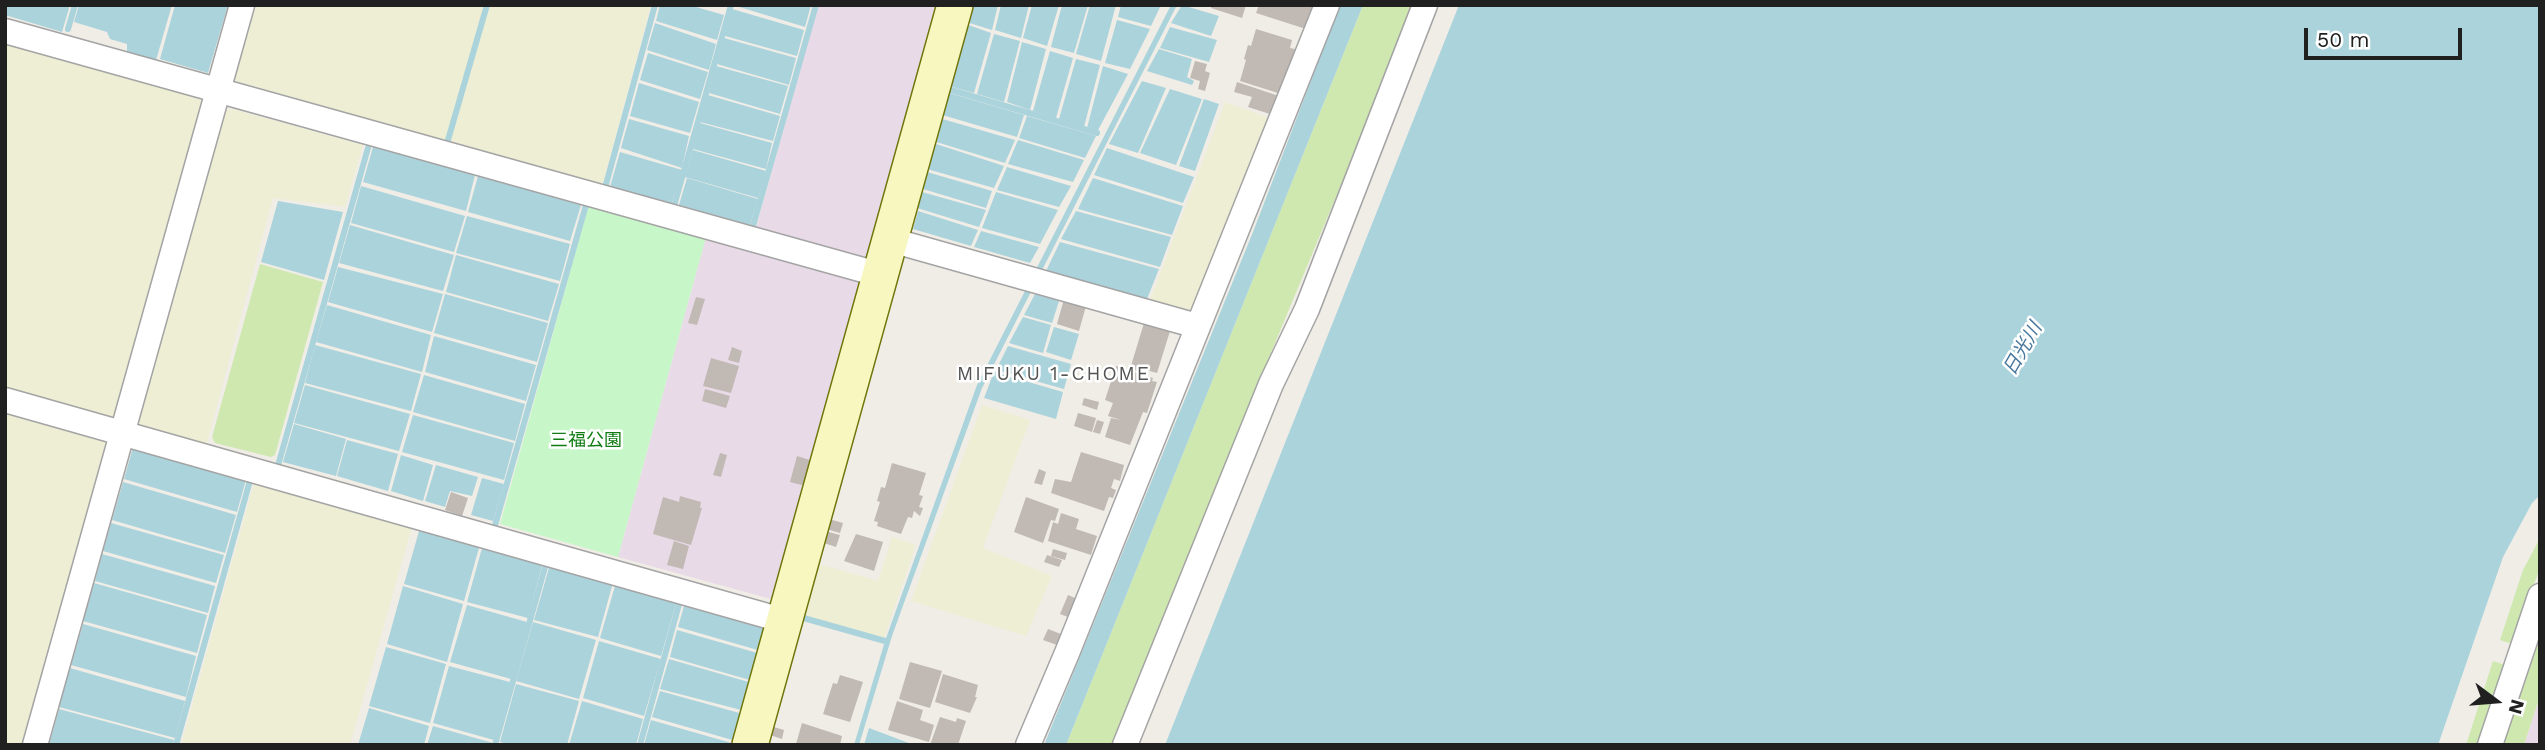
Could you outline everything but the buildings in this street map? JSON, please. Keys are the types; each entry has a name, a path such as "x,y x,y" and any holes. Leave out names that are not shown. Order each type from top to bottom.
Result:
{"street":[{"path":"35,745 242,5"},
{"path":"750,745 955,5"},
{"path":"1028,745 1327,5"},
{"path":"1125,745 1271,384 1307,309 1425,5"},
{"path":"5,31 880,275"},
{"path":"891,240 1197,326"},
{"path":"5,400 785,621"},
{"path":"2490,745 2540,596"}],"shaded area":[{"path":"818,5 943,5 868,259 756,228"},
{"path":"706,237 860,281 865,290 778,601 618,557"},
{"path":"2540,696 2540,745 2524,745"}],"green space":[{"path":"253,5 651,5 602,187 233,80"},
{"path":"1363,5 1416,5 1260,379 1114,745 1066,745"},
{"path":"5,43 198,97 203,105 116,424 5,396"},
{"path":"1225,102 1272,119 1193,311 1186,314 1149,303"},
{"path":"232,109 363,145 345,207 273,198 206,446 136,426 224,111"},
{"name":"三福公園","path":"589,204 706,237 618,557 500,524"},
{"path":"260,264 323,282 275,455 271,457 215,443 212,437"},
{"path":"5,405 112,434 28,738 21,745 5,745"},
{"path":"982,405 1030,420 983,548 1052,576 1026,636 911,601"},
{"path":"255,479 413,523 350,745 181,745"},
{"path":"892,537 916,545 884,638 800,615 816,563 878,581"},
{"path":"2540,538 2540,568 2512,644 2500,640 2523,570"},
{"path":"2540,627 2540,696 2524,745 2500,745"},
{"path":"2493,661 2505,665 2478,745 2466,745"}],"water":[{"path":"5,5 70,5 62,32 5,15"},
{"path":"79,5 172,5 156,60 127,52 127,44 110,39 107,32 74,22"},
{"path":"175,5 228,5 208,73 160,59"},
{"path":"660,5 689,5 724,15 717,40 656,21"},
{"path":"733,5 811,5 805,27"},
{"path":"968,5 998,5 992,30 963,21"},
{"path":"1001,5 1029,5 1021,38 995,30"},
{"path":"1032,5 1059,5 1047,46 1023,38"},
{"path":"1062,5 1088,5 1074,53 1051,47"},
{"path":"1090,5 1116,5 1101,61 1076,54"},
{"path":"1121,5 1161,5 1151,26 1118,17"},
{"path":"1171,5 1177,5 982,388 892,636 859,745 854,745 885,641 977,385"},
{"path":"1182,5 1219,16 1211,36 1171,23"},
{"path":"1340,5 1363,5 1066,745 1044,745 1253,232"},
{"name":"日光川","path":"1459,5 2540,5 2540,495 2532,503 2503,557 2438,745 1165,745"},
{"path":"732,9 804,30 797,56 725,36"},
{"path":"1117,20 1150,29 1130,69 1105,63"},
{"path":"655,23 716,44 709,70 647,50"},
{"path":"963,23 991,33 974,93 945,85"},
{"path":"1170,27 1217,40 1209,62 1160,48"},
{"path":"994,34 1020,41 1004,102 977,94"},
{"path":"724,38 796,58 789,85 717,64"},
{"path":"1022,42 1046,49 1030,110 1007,102"},
{"path":"1159,49 1192,59 1187,77 1194,81 1192,85 1147,71"},
{"path":"1050,51 1073,58 1056,118 1033,111"},
{"path":"648,53 708,72 700,99 640,80"},
{"path":"1076,59 1100,65 1084,127 1059,119"},
{"path":"716,66 788,86 780,114 709,93"},
{"path":"1103,66 1128,74 1097,132 1087,128"},
{"path":"1142,81 1166,88 1138,153 1109,144"},
{"path":"639,83 699,102 690,133 630,116"},
{"path":"1170,89 1202,99 1176,165 1140,153"},
{"path":"946,92 1024,115 1017,137 939,114"},
{"path":"708,95 780,116 773,141 700,122"},
{"path":"1204,99 1219,104 1195,171 1179,166"},
{"path":"1027,116 1096,136 1085,158 1019,138"},
{"path":"939,118 1015,140 1005,163 933,141"},
{"path":"629,119 689,136 682,168 621,148"},
{"path":"700,123 772,143 766,169 693,149"},
{"path":"1018,140 1084,160 1073,182 1008,164"},
{"path":"933,143 1004,166 994,188 927,169"},
{"path":"373,147 475,175 466,211 363,182"},
{"path":"1107,148 1194,177 1183,203 1094,175"},
{"path":"693,150 766,171 758,198 685,177"},
{"path":"620,152 682,170 671,205 610,187"},
{"path":"1007,167 1071,186 1059,207 997,190"},
{"path":"927,172 992,191 986,208 923,189"},
{"path":"478,176 581,205 570,241 468,212"},
{"path":"687,178 758,199 750,225 679,205"},
{"path":"1093,178 1183,206 1172,235 1078,209"},
{"path":"361,186 465,216 454,252 351,223"},
{"path":"922,192 986,210 979,227 917,208"},
{"path":"996,192 1058,210 1040,244 982,228"},
{"path":"278,201 343,212 324,280 261,262"},
{"path":"918,211 978,230 971,246 913,229"},
{"path":"1076,211 1171,237 1160,267 1061,239"},
{"path":"467,216 570,244 560,281 456,253"},
{"path":"350,225 454,255 443,291 339,263"},
{"path":"981,231 1039,247 1030,263 974,247"},
{"path":"1060,242 1159,269 1147,299 1046,271"},
{"path":"456,255 559,284 548,321 446,292"},
{"path":"338,267 443,294 432,332 328,302"},
{"path":"445,294 548,323 537,362 434,333"},
{"path":"1035,294 1059,301 1052,323 1024,315"},
{"path":"327,305 431,335 422,372 316,342"},
{"path":"1023,317 1051,325 1043,353 1009,343"},
{"path":"1054,327 1079,334 1071,360 1046,352"},
{"path":"434,336 536,365 526,401 425,372"},
{"path":"315,345 421,374 411,411 305,383"},
{"path":"1008,346 1071,364 1064,389 996,370"},
{"path":"994,372 1063,392 1056,419 984,398"},
{"path":"424,375 525,404 515,441 413,412"},
{"path":"305,385 410,414 399,451 294,423"},
{"path":"413,415 514,443 504,480 402,452"},
{"path":"294,424 346,439 336,476 283,462"},
{"path":"347,440 398,454 388,491 337,476"},
{"path":"134,444 247,476 237,512 124,479"},
{"path":"401,455 433,465 423,501 391,491"},
{"path":"436,465 478,477 472,496 450,491 445,507 425,501"},
{"path":"482,478 504,484 493,521 471,515"},
{"path":"123,482 236,515 225,553 112,520"},
{"path":"111,523 224,555 216,583 103,551"},
{"path":"421,524 481,541 464,601 404,584"},
{"path":"484,541 544,558 528,618 467,602"},
{"path":"102,554 215,586 208,613 95,581"},
{"path":"551,561 614,579 598,637 534,620"},
{"path":"617,579 678,597 661,656 600,638"},
{"path":"94,583 207,615 197,653 83,621"},
{"path":"403,586 463,604 447,662 387,644"},
{"path":"686,599 770,623 761,651 678,627"},
{"path":"467,605 527,622 511,679 450,662"},
{"path":"533,622 596,640 579,699 516,681"},
{"path":"83,624 196,656 186,697 71,665"},
{"path":"677,630 761,654 753,681 670,657"},
{"path":"599,641 661,659 644,716 583,698"},
{"path":"386,647 446,664 430,723 369,706"},
{"path":"669,659 752,683 745,711 660,689"},
{"path":"449,666 510,682 494,740 433,723"},
{"path":"70,668 185,701 175,738 59,707"},
{"path":"516,684 579,701 567,745 511,745 500,742"},
{"path":"660,691 743,714 736,741 652,717"},
{"path":"582,701 643,719 636,745 569,745"},
{"path":"369,708 429,726 424,745 358,745"},
{"path":"59,709 174,740 173,745 49,745"},
{"path":"651,720 735,744 644,745"},
{"path":"433,726 493,743 493,745 427,745"},
{"path":"869,728 914,745 864,745"}],"waterway":[{"path":"68,29 75,5"},
{"path":"448,140 487,5"},
{"path":"605,188 655,5"},
{"path":"674,206 731,5"},
{"path":"753,226 816,5"},
{"path":"951,90 1097,133"},
{"path":"277,469 368,148"},
{"path":"494,529 586,205"},
{"path":"176,745 251,477"},
{"path":"495,745 547,560"},
{"path":"640,745 681,597"},
{"path":"800,617 885,641"}],"district":[{"name":"MIFUKU 1-CHOME","path":"1054,374"}]}
